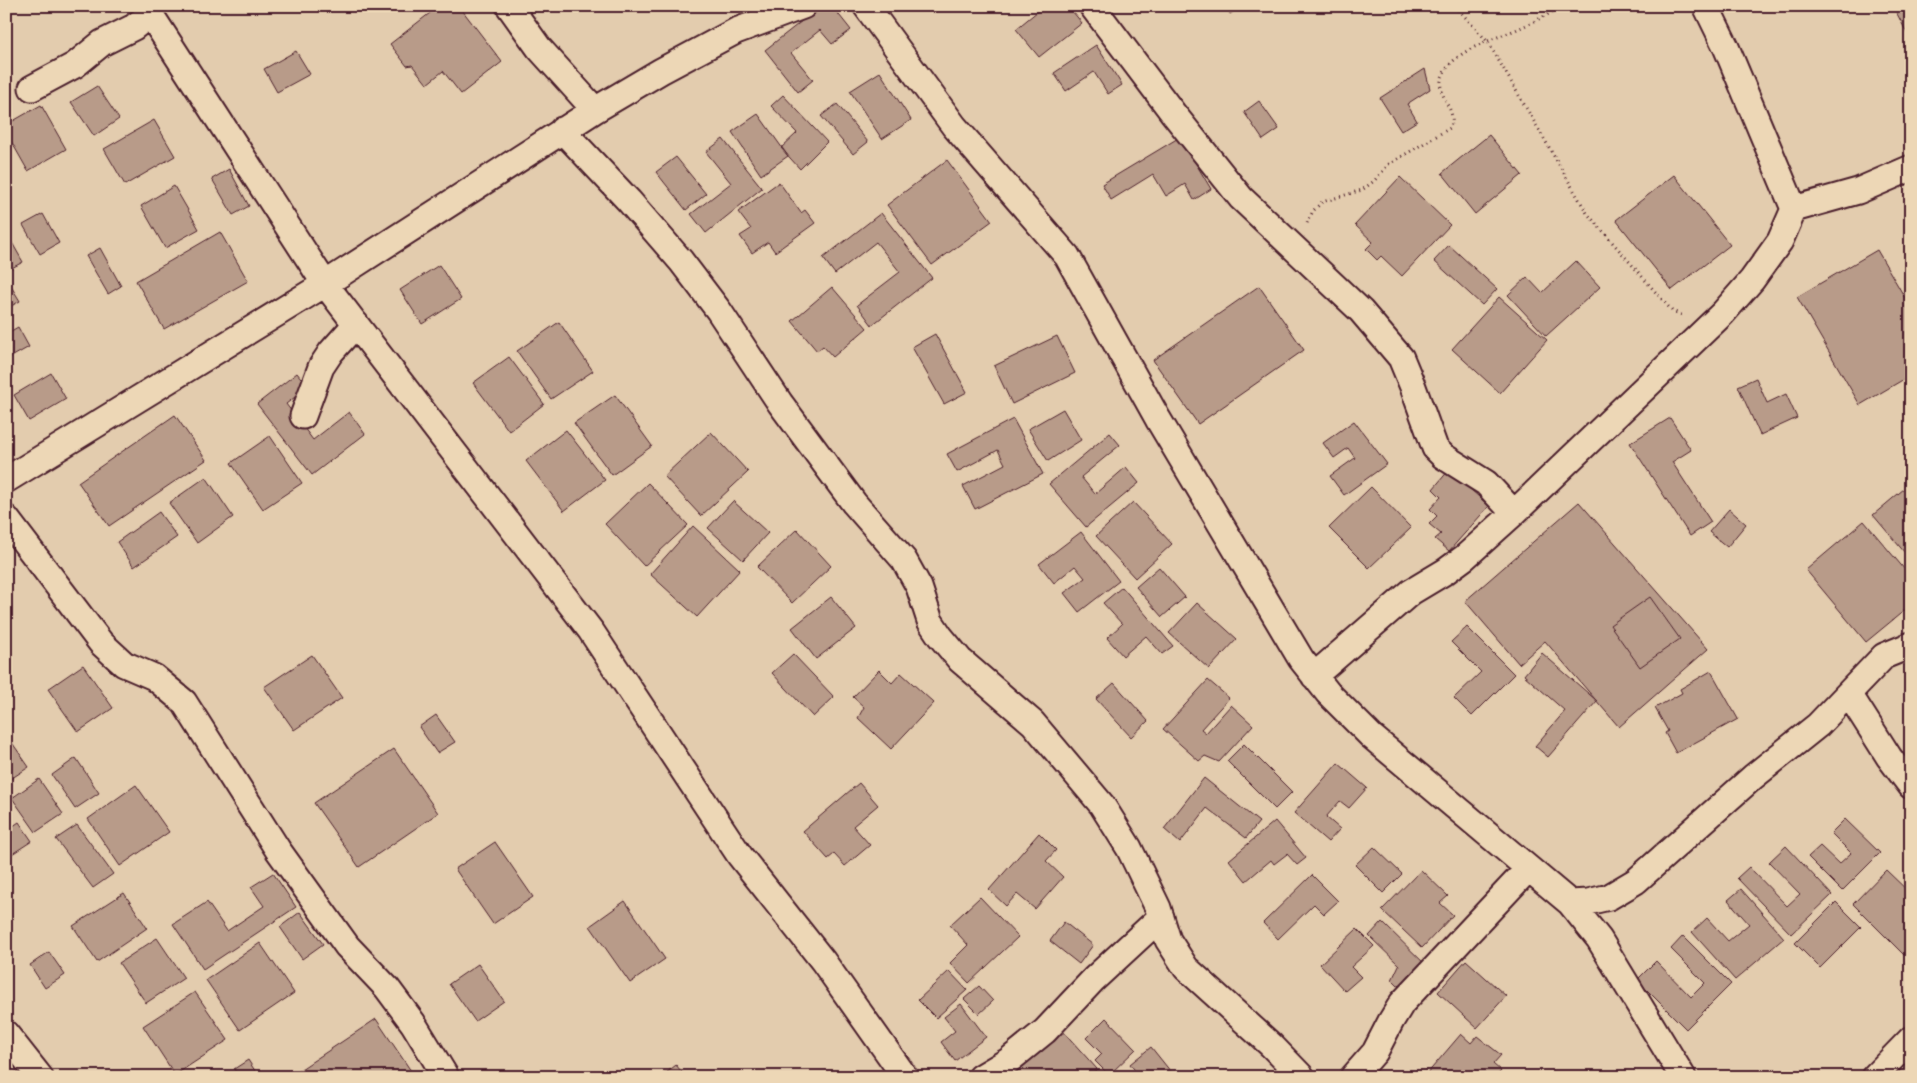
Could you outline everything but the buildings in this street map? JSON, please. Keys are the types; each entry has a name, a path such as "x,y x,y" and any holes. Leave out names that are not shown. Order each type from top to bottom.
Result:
{"street":[{"path":"509,6 539,48 595,110"},
{"path":"6,480 325,284 595,110 661,71 736,31 803,6"},
{"path":"866,6 954,126 1067,256 1158,419 1248,573 1301,659 1328,693 1371,736 1570,903 1599,939 1683,1077"},
{"path":"1092,6 1173,113 1241,198 1361,312 1401,358 1435,448 1443,456 1486,483 1514,513"},
{"path":"1314,676 1411,592 1465,557 1514,513 1711,325 1752,280 1780,241 1794,209 1726,47 1706,6"},
{"path":"32,88 75,65 102,43 134,27 147,10 325,284 591,631 740,856 823,961 905,1077"},
{"path":"562,130 629,201 681,261 719,311 791,418 854,503 904,560 913,574 930,621 940,636 960,660 1033,722 1102,805 1129,848 1161,917 1168,940 1186,968 1271,1045 1302,1077"},
{"path":"1794,209 1858,191 1911,168"},
{"path":"302,416 321,367 331,352 356,324"},
{"path":"6,518 101,643 124,664 154,677 184,702 278,850 347,946 387,988 413,1024 446,1077"},
{"path":"1570,903 1588,902 1608,896 1636,881 1753,778 1818,725 1884,656 1911,645"},
{"path":"1849,694 1911,786"},
{"path":"1353,1077 1375,1052 1402,1003 1528,869"},
{"path":"981,1077 1008,1061 1045,1031 1094,979 1161,917"},
{"path":"6,1034 40,1077"},
{"path":"1874,1077 1911,1039"}],"path":[{"path":"1455,6 1488,42 1588,213 1672,311 1711,325"},
{"path":"1295,249 1313,211 1322,202 1362,190 1374,181 1389,164 1450,128 1452,118 1440,86 1449,66 1468,50 1521,28 1564,6"}]}
